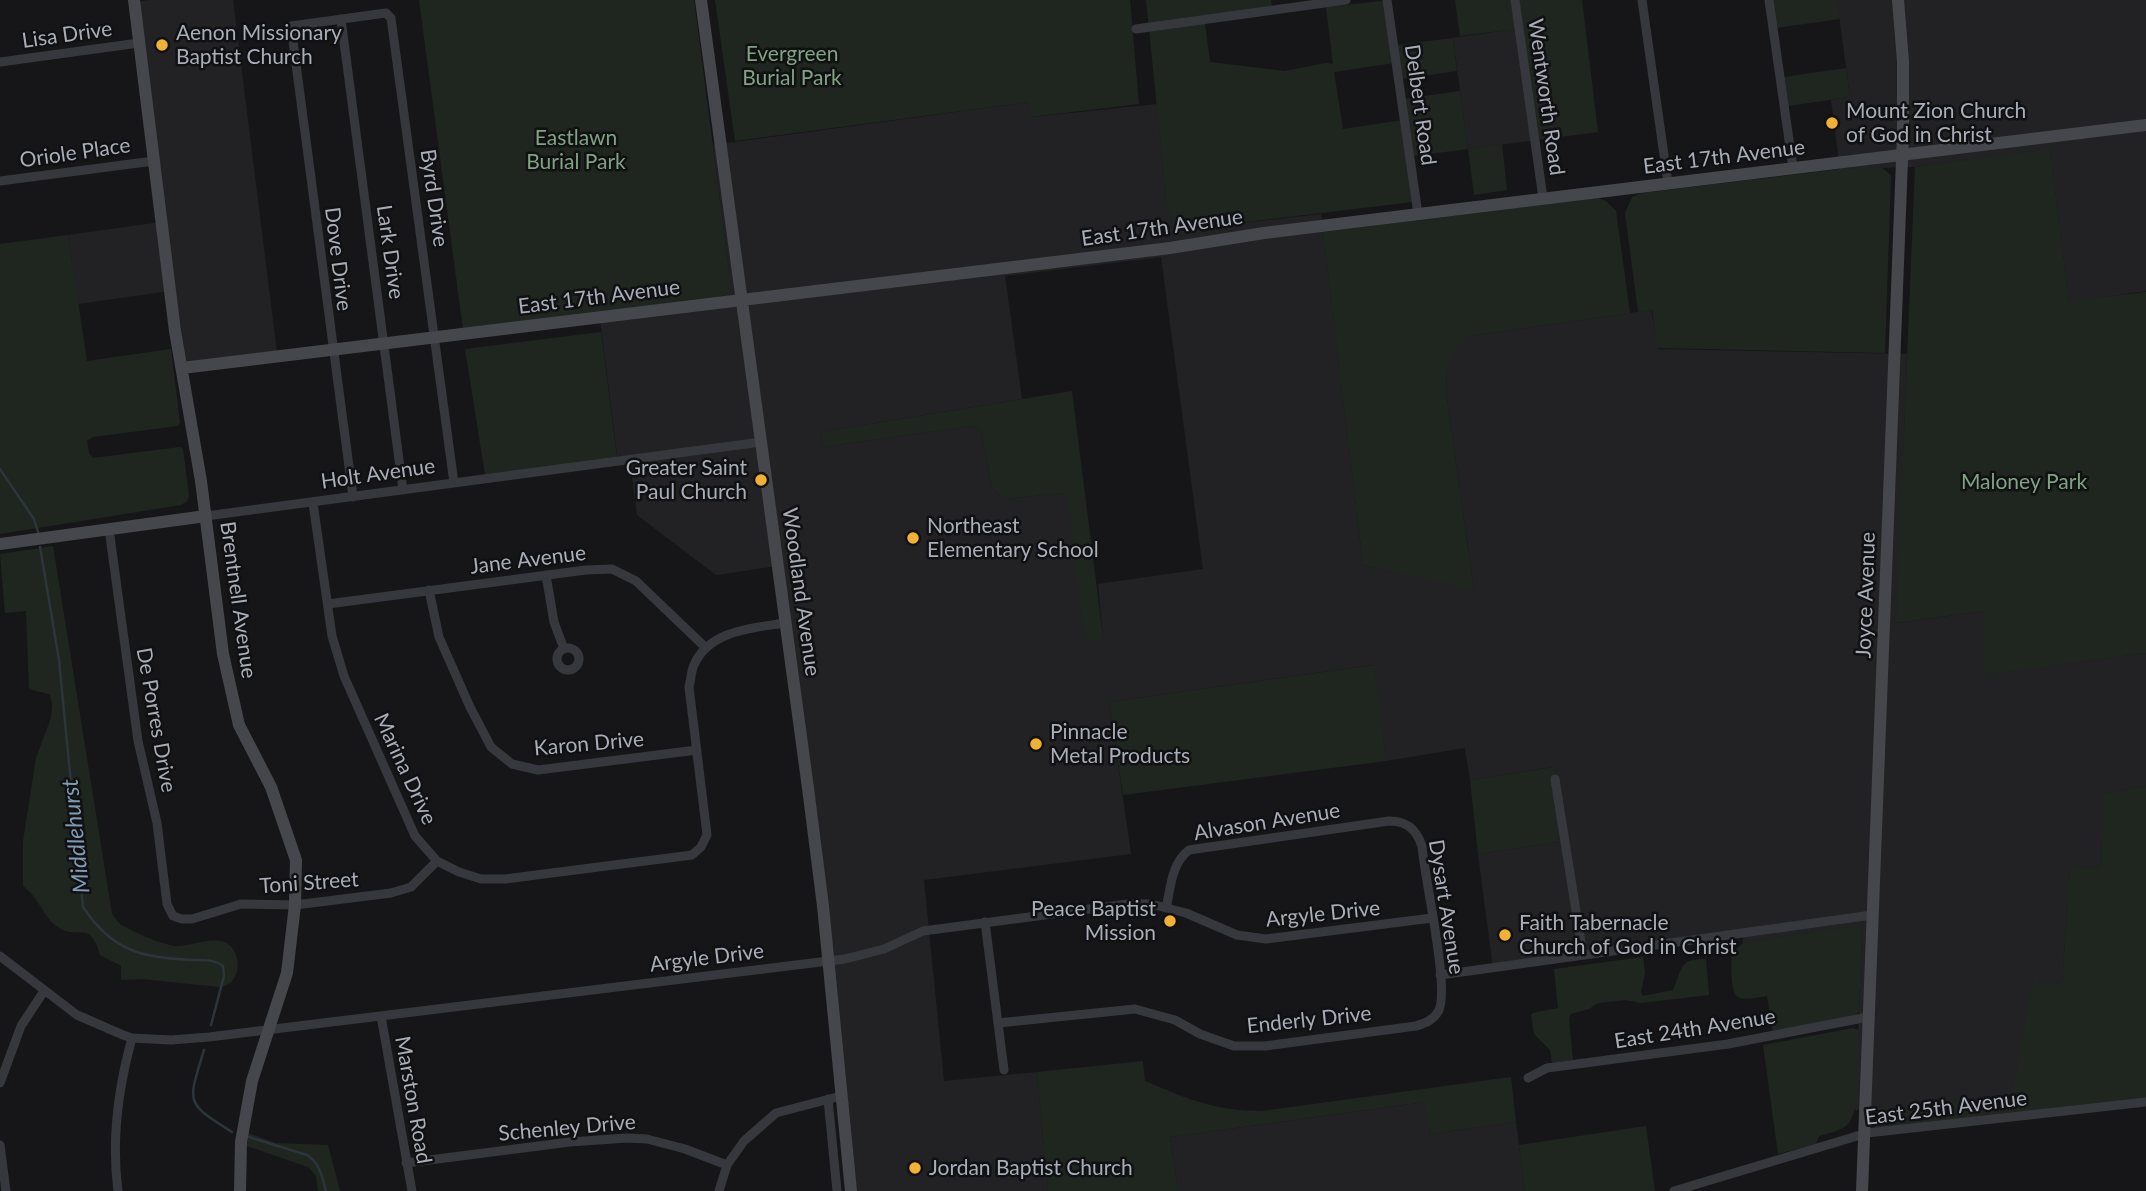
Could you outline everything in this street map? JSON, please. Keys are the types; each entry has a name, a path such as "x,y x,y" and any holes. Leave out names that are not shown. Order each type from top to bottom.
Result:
{"street":[{"name":"Brentnell Avenue","path":"134,0 175,331 206,516 223,654 239,724 271,786 296,860 295,905 287,973 259,1055 244,1117 240,1191"},
{"name":"Woodland Avenue","path":"701,0 808,788 828,961 835,1097 851,1191"},
{"path":"1136,29 1346,0"},
{"name":"Delbert Road","path":"1388,0 1418,214"},
{"name":"Wentworth Road","path":"1515,0 1543,198"},
{"path":"1642,0 1668,183"},
{"path":"1769,0 1793,168"},
{"name":"Joyce Avenue","path":"1862,1191 1902,155 1903,61 1898,0"},
{"name":"Byrd Drive","path":"291,26 386,13 391,18 454,483"},
{"name":"Lark Drive","path":"341,19 403,490"},
{"name":"Dove Drive","path":"291,26 353,497"},
{"name":"Lisa Drive","path":"0,62 139,43"},
{"name":"East 17th Avenue","path":"182,368 1170,248 1264,233 2146,125"},
{"name":"Oriole Place","path":"0,181 154,161"},
{"name":"Holt Avenue","path":"0,544 761,442"},
{"name":"Marina Drive","path":"313,503 332,636 344,676 415,836 437,860 459,872 481,878 505,879 692,855 701,847 707,835 697,750"},
{"name":"De Porres Drive","path":"109,528 138,741 157,823 167,904 173,916"},
{"name":"Jane Avenue","path":"328,604 586,570 612,569 636,581 705,648"},
{"path":"547,575 554,622 564,649"},
{"name":"Karon Drive","path":"429,590 439,637 470,707 491,747 512,764 538,770 697,750"},
{"path":"697,750 689,687 694,666 705,648 734,631 785,623"},
{"path":"1555,779 1583,955"},
{"name":"Alvason Avenue","path":"1166,908 1175,867 1180,857 1189,850 1389,821 1401,821 1412,827"},
{"name":"Dysart Avenue","path":"1412,827 1422,846 1442,993"},
{"name":"Toni Street","path":"173,916 192,919 241,904 295,905 401,891 411,887 437,860"},
{"name":"Argyle Drive","path":"0,956 77,1015 132,1038 171,1040 828,961 884,949 923,931 1128,904 1151,904 1186,913 1237,935 1266,939 1432,918"},
{"path":"1440,975 1872,915"},
{"path":"985,922 1004,1070"},
{"path":"0,1083 21,1026 44,991"},
{"name":"Enderly Drive","path":"998,1023 1135,1009 1175,1020 1200,1034 1234,1046 1265,1046 1416,1026 1428,1022 1438,1013 1442,993"},
{"name":"Marston Road","path":"381,1016 412,1191"},
{"name":"East 24th Avenue","path":"1528,1078 1547,1068 1715,1046 1868,1017"},
{"path":"118,1191 114,1163 114,1122 132,1038"},
{"path":"719,1191 727,1165 744,1141 776,1113 835,1097 837,1191"},
{"name":"East 25th Avenue","path":"1674,1191 1864,1134 2146,1102"},
{"name":"Schenley Drive","path":"406,1163 570,1142 627,1138 647,1139 685,1149 727,1165"},
{"path":"0,1145 6,1191"}],"shaded area":[{"path":"233,0 278,361 185,371 170,291 78,304 68,235 161,222 134,2"},
{"path":"1837,0 2146,0 2146,291 2069,302 2050,150 1915,167 1840,169 1831,100 1850,97"},
{"path":"1522,28 1537,140 1468,149 1453,38"},
{"path":"1029,102 1032,117 1157,104 1167,206 1182,227 1190,229 1321,214 1363,565 1474,589 1446,392 1447,363 1454,348 1469,336 1651,310 1658,349 1907,354 1897,623 1984,611 1984,674 2146,653 2146,786 2104,794 2101,868 2070,870 2062,984 2033,982 2013,1097 1855,1110 1862,934 1860,927 1743,943 1743,934 1493,968 1478,854 1564,841 1553,767 1470,780 1465,748 1386,761 1373,665 1109,702 1131,854 924,880 944,1081 1037,1072 1048,1191 851,1191 777,566 716,575 637,515 630,461 618,462 599,312 731,286 713,145","holes":["1161,257 1203,569 1098,584 1103,637 1068,497 1062,493 1005,499 992,489 981,431 972,426 823,447 821,432 1022,399 1005,276"]},
{"path":"1426,1102 1430,1134 1516,1122 1525,1191 1178,1191 1170,1137"}],"green space":[{"name":"Eastlawn Burial Park","path":"419,0 694,0 731,286 729,293 719,298 463,329"},
{"name":"Evergreen Burial Park","path":"715,0 1130,0 1139,104 1031,117 1029,102 735,141"},
{"path":"1146,0 1271,0 1272,6 1161,30 1205,23 1210,62 1285,71 1333,64 1326,7 1382,1 1394,63 1334,72 1343,129 1403,120 1412,202 1190,229 1178,223 1167,206"},
{"path":"1455,0 1513,0 1517,29 1460,36"},
{"path":"1519,0 1582,0 1598,132 1537,140"},
{"path":"1772,0 1837,0 1840,19 1776,28"},
{"path":"1453,38 1457,71 1402,79 1397,45"},
{"path":"1846,68 1850,97 1788,106 1784,77"},
{"path":"1460,91 1468,149 1413,156 1404,99"},
{"path":"1502,144 1507,190 1474,195 1468,149"},
{"name":"Maloney Park","path":"2050,149 2069,301 2146,292 2146,653 1983,675 1984,611 1896,623 1915,167"},
{"path":"1881,167 1891,175 1885,353 1657,348 1652,310 1638,312 1625,213 1632,197 1642,193 1840,169"},
{"path":"1598,198 1606,201 1616,211 1630,313 1469,336 1449,360 1446,392 1474,590 1363,565 1323,232"},
{"path":"68,235 87,361 171,349 180,423 177,426 93,437 87,441 89,453 93,458 180,447 183,449 189,496 181,505 0,534 0,244"},
{"path":"601,332 617,457 485,475 465,349"},
{"path":"1072,391 1103,637 1095,643 1084,633 1068,497 1062,493 1005,499 992,489 981,431 972,426 823,447 821,432"},
{"path":"53,546 112,914 119,923 130,929 170,945 218,941 230,945 238,965 234,979 228,984 220,987 142,979 121,980 121,966 100,955 92,937 82,932 63,930 55,925 23,886 23,841 36,758 51,718 52,704 50,695 29,688 26,611 5,613 0,554"},
{"path":"1374,665 1386,761 1123,795 1109,702"},
{"path":"1554,767 1564,841 1478,854 1470,780"},
{"path":"2146,786 2146,1098 1875,1128 1874,1108 2012,1096 2033,981 2062,984 2070,869 2101,868 2103,794"},
{"path":"1860,927 1862,934 1859,1012 1851,1019 1773,1034 1767,996 1744,999 1735,994 1732,953 1743,943"},
{"path":"1643,957 1643,996 1673,990 1683,966 1697,959 1706,959 1709,995 1641,1003 1626,1000 1598,1003 1589,1009 1571,1014 1569,1018 1573,1060 1552,1063 1550,1050 1534,1034 1531,1015 1558,1008 1554,969"},
{"path":"1853,1028 1859,1030 1858,1078 1856,1104 1849,1123 1839,1130 1819,1136 1816,1144 1778,1154 1763,1045"},
{"path":"1143,1061 1145,1081 1202,1103 1230,1109 1262,1111 1511,1077 1516,1122 1430,1134 1425,1102 1170,1137 1178,1191 1048,1191 1037,1072"},
{"path":"1646,1126 1655,1191 1525,1191 1519,1145"},
{"path":"248,1133 276,1143 328,1145 340,1191 318,1191 316,1176 308,1167 247,1146"}],"waterway":[{"name":"Middlehurst","path":"0,469 34,519 38,532"},
{"name":"Middlehurst","path":"40,547 59,660 83,907 105,934 130,949 158,957 212,961 223,966 224,976 211,1025"},
{"name":"Middlehurst","path":"204,1050 195,1081 194,1100 205,1114 232,1132"},
{"name":"Middlehurst","path":"249,1137 307,1155 318,1166 326,1191"}],"place":[{"name":"Aenon Missionary Baptist Church","path":"162,45"},
{"name":"Mount Zion Church of God in Christ","path":"1832,123"},
{"name":"Greater Saint Paul Church","path":"761,480"},
{"name":"Northeast Elementary School","path":"913,538"},
{"name":"Pinnacle Metal Products","path":"1036,744"},
{"name":"Peace Baptist Mission","path":"1170,921"},
{"name":"Faith Tabernacle Church of God in Christ","path":"1505,935"},
{"name":"Jordan Baptist Church","path":"915,1168"}]}
